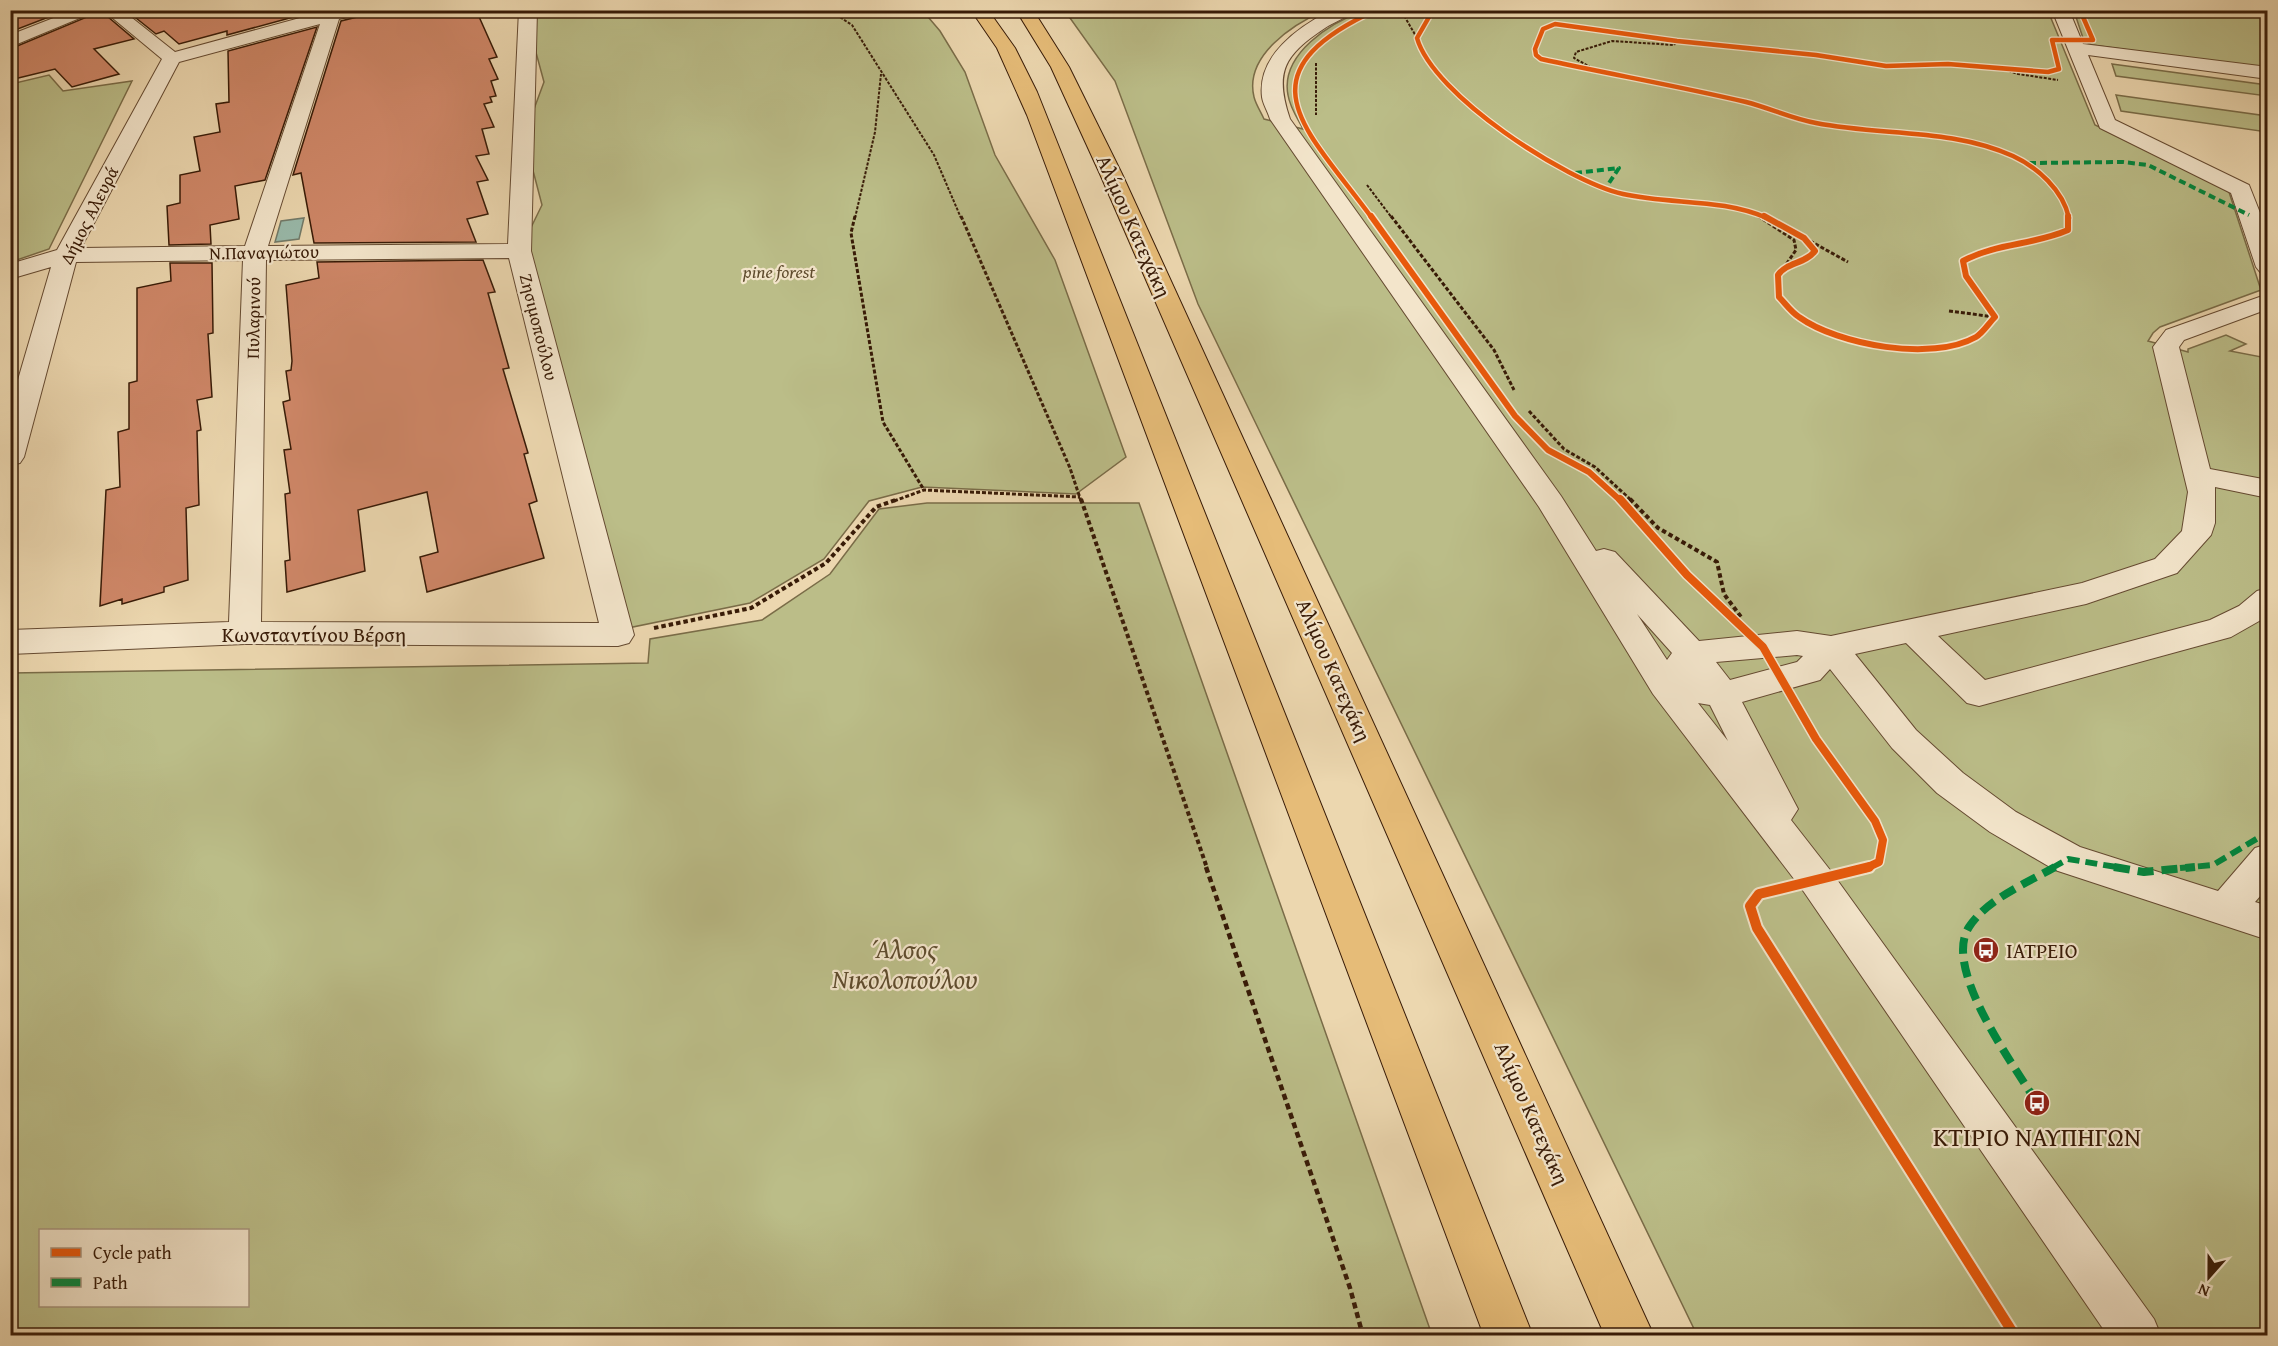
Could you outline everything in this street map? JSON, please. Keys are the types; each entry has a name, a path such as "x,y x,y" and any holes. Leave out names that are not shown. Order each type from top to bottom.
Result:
{"main road":[{"path":"979,10 990,23 1017,71 1059,172 1509,1335"},
{"name":"Αλίμου Κατεχάκη","path":"1024,10 1060,67 1111,174 1630,1335"}],"street":[{"path":"10,42 91,10"},
{"path":"111,10 172,58 342,13"},
{"name":"Ζησιμοπούλου","path":"528,10 519,251 618,635"},
{"path":"2060,10 2107,124 2233,184 2241,190 2260,227 2268,267"},
{"name":"Πυλαρινού","path":"245,633 255,252 342,13"},
{"path":"1358,16 1304,34 1279,64 1272,86 1272,97 1280,119 1551,503 1665,685 1817,881 2137,1335"},
{"path":"2074,44 2268,73"},
{"name":"Δήμος Αλευρά","path":"10,457 66,255 172,58"},
{"name":"Ν.Παναγιώτου","path":"10,272 66,255 519,251"},
{"path":"1665,685 1691,653 1797,644 1831,648 2086,593 2166,566 2184,550 2198,529 2202,506 2198,475 2166,347 2175,335 2268,301"},
{"path":"2198,475 2268,489"},
{"path":"1551,503 1691,653 1722,695 1817,881"},
{"path":"1912,630 1979,694 2220,629 2250,614 2268,599"},
{"name":"Κωνσταντίνου Βέρση","path":"10,642 245,633 618,635"},
{"path":"1665,685 1722,695 1808,671 1831,648"},
{"path":"1831,648 1904,739 1950,783 1996,816 2068,859 2224,911 2268,923"},
{"path":"2224,911 2268,859"}],"path":[{"path":"828,10 852,26 934,155 1070,468 1346,1276 1363,1335"},
{"path":"1358,16 1376,10"},
{"path":"1358,16 1402,12 1408,16 1418,38"},
{"path":"1629,33 1688,43"},
{"path":"1599,72 1574,58 1576,52 1587,47 1624,39 1674,45 1677,41"},
{"path":"1990,67 2056,72 2059,69 2052,40 2074,44"},
{"path":"1317,122 1314,71 1320,57"},
{"path":"1569,64 1611,74"},
{"path":"2000,68 2029,76 2089,81"},
{"path":"881,72 875,132 851,233 883,422 924,490"},
{"path":"1364,182 1494,350 1515,391"},
{"path":"1740,208 1848,262"},
{"path":"1750,211 1794,240 1796,250 1781,272"},
{"path":"1810,241 1815,250 1813,255"},
{"path":"1781,272 1799,263"},
{"path":"1991,326 1995,317 1992,308"},
{"path":"1949,311 1995,317"},
{"path":"1527,410 1564,448 1595,467 1618,486 1658,528 1717,562 1724,594 1763,647"},
{"path":"1554,454 1589,472 1620,499 1650,533"},
{"path":"618,635 752,608 826,563 876,507 924,490 1080,497"},
{"path":"1721,607 1763,647"}],"green space":[{"name":"pine forest","path":"529,11 923,11 940,31 965,72 995,155 1055,260 1126,457 1076,494 922,487 869,501 824,559 750,603 618,630 520,250 542,205 524,136 544,82 528,23"},
{"path":"1065,11 1324,11 1299,24 1274,44 1256,68 1253,82 1254,97 1264,119 1303,129 1292,109 1288,95 1288,80 1292,66 1300,53 1323,32 1364,11 2048,11 2095,125 2207,178 2229,192 2261,290 2160,327 2148,341 2188,352 2188,349 2226,335 2246,344 2230,351 2267,358 2267,1335 1697,1335 1198,304 1115,81"},
{"path":"2074,11 2267,11 2267,69 2092,45 2084,41"},
{"path":"2112,64 2267,85 2267,96 2116,76"},
{"path":"49,75 63,91 132,81 49,249 11,262 11,84"},
{"path":"2116,95 2267,116 2267,132 2121,111"},
{"name":"Άλσος Νικολοπούλου","path":"927,503 1139,503 1432,1335 11,1335 11,673 648,663 650,639 762,620 830,574 879,509"}],"shaded area":[{"path":"304,218 299,239 275,242 281,221"}],"building":[{"path":"10,10 67,10 10,32"},
{"path":"126,10 319,10 227,35 227,31 179,44 164,31 156,34"},
{"path":"360,10 476,10 497,57 489,59 498,79 491,81 496,96 490,97 492,102 484,104 494,127 482,129 489,154 476,156 488,180 477,182 488,214 467,219 476,242 314,243 301,173 293,175 341,21 357,17"},
{"path":"101,11 134,39 94,49 119,74 72,87 55,69 10,80 10,49"},
{"path":"317,27 265,180 235,186 239,219 210,225 211,244 169,245 167,206 180,203 180,175 200,171 194,137 220,132 216,104 229,102 228,51"},
{"path":"483,260 495,292 488,293 509,368 503,369 528,453 524,454 537,501 529,504 544,558 427,592 420,557 438,552 427,492 358,510 365,571 287,592 285,561 290,560 285,494 290,493 284,450 291,449 283,402 290,400 286,371 291,370 292,361 286,285 319,278 317,262"},
{"path":"170,263 212,263 213,333 208,334 212,397 197,400 201,430 197,431 199,505 186,508 188,580 164,587 164,592 122,604 122,599 100,606 106,490 120,487 118,432 129,429 129,383 137,381 137,288 171,281"}],"marked path":[{"path":"2029,163 2123,162 2148,165 2214,200 2249,215"},
{"path":"1575,173 1619,168 1605,189"},
{"path":"2037,1103 1975,1001 1962,960 1968,928 1986,908 2068,859 2144,872 2213,865 2268,832"}],"cycle path":[{"path":"1376,10 1348,24 1323,42 1298,69 1293,88 1304,124 1515,416 1548,450 1589,472 1620,499 1687,575 1763,647 1816,739 1875,821 1883,840 1879,862 1863,870 1759,894 1750,906 1757,928 2015,1336"},
{"path":"1417,10 1429,17 1417,38 1420,49 1431,68 1455,92 1519,141 1568,172 1603,188 1636,197 1738,207 1781,224 1804,238 1815,251 1807,259 1785,267 1778,275 1779,297 1798,317 1829,332 1867,344 1908,349 1946,347 1977,337 1995,317 1970,283 1963,269 1963,261 1988,250 2042,240 2068,230 2068,216 2064,204 2040,173 2014,156 1983,145 1948,138 1815,123 1746,102 1541,59 1536,55 1535,49 1543,29 1555,24 1575,25 1677,41 1816,55 1886,66 1948,64 2048,72 2059,69 2052,40 2093,40 2080,10"}],"place":[{"name":"ΙΑΤΡΕΙΟ","path":"1986,950"},
{"name":"ΚΤΙΡΙΟ ΝΑΥΠΗΓΩΝ","path":"2037,1103"}]}
